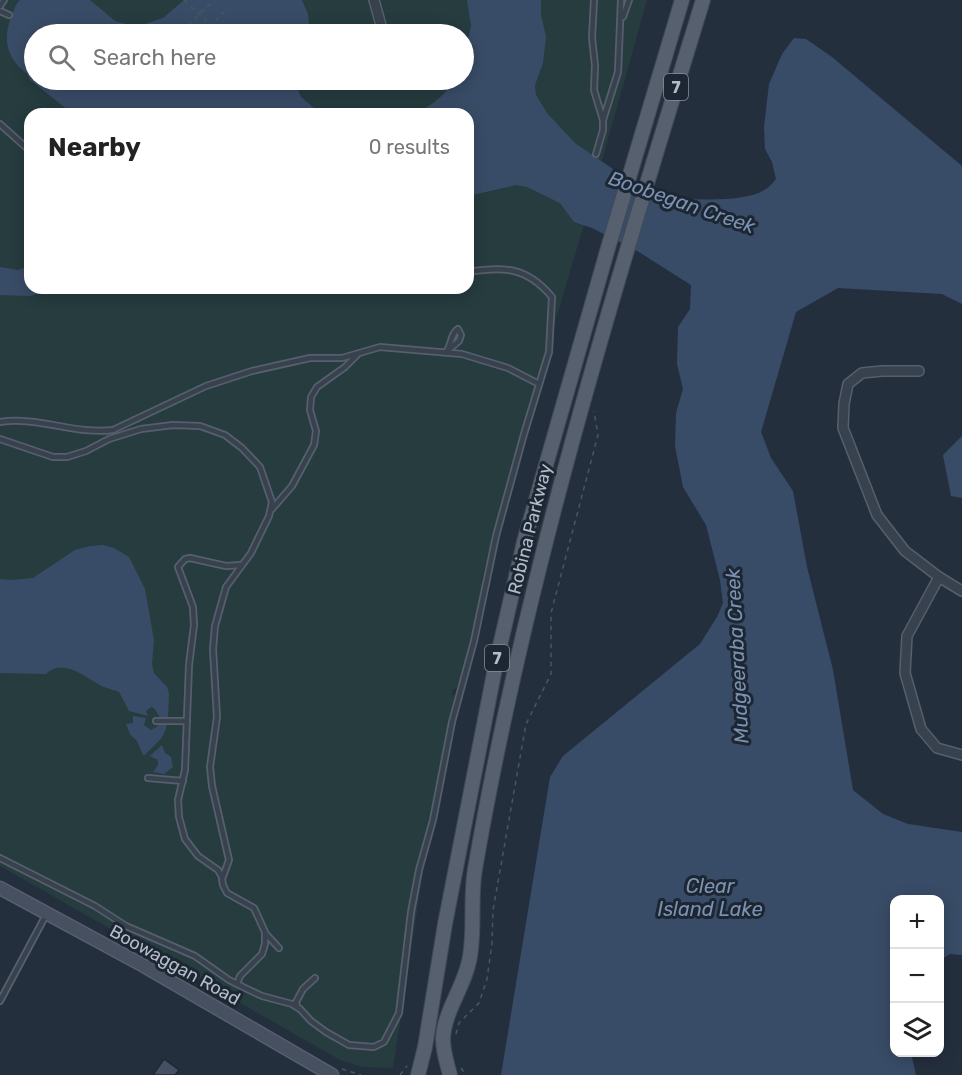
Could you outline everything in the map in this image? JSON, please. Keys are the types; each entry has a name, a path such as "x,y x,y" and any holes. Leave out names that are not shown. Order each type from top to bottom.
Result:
{"main road":[{"name":"Robina Parkway","path":"418,1075 496,663 524,542 682,0"},
{"name":"Robina Parkway","path":"456,1072 443,1050 444,1028 470,959 472,889 501,730 540,560 624,258 703,0"},
{"name":"Boowaggan Road","path":"0,888 46,915 144,966 332,1075"}],"street":[{"path":"374,0 381,24"},
{"path":"919,371 882,371 862,374 848,384 843,428 877,514 905,551 962,591"},
{"path":"939,577 907,636 904,673 921,729 937,748 962,755"}],"lane":[{"path":"0,6 4,0"},
{"path":"594,0 592,38 595,65 594,90 603,120 603,130 596,154"},
{"path":"621,0 622,19"},
{"path":"603,120 618,72 618,35 629,0"},
{"path":"0,11 9,15"},
{"path":"0,123 24,145"},
{"path":"0,858 22,867 45,882 95,906 126,926 195,956 237,984 262,996 295,1005 311,1021 349,1045 374,1047 384,1042 399,1013 411,912 419,870 433,820 452,722 474,641 496,536 549,352 552,297 542,285 512,270 492,268 474,271"},
{"path":"458,329 461,335 459,341 446,352 452,336 458,329"},
{"path":"0,422 26,421 99,432 113,430 206,386 252,371 310,358 342,357 380,347 462,354 508,368 539,384"},
{"path":"268,516 292,486 314,445 316,431 310,410 311,397 316,387 359,353"},
{"path":"342,357 347,359 347,364"},
{"path":"0,439 53,458 68,457 109,439 141,429 173,425 200,426 225,435 242,448 260,467 272,502 251,553 231,580"},
{"path":"270,493 273,498 281,497"},
{"path":"243,564 230,567 190,558 185,559 178,567 193,607 194,624 189,665 185,770 178,800 179,817 185,839 198,856 216,869 227,893 254,908 265,932 279,948"},
{"path":"222,879 229,860 212,786 210,767 217,717 213,649 219,608 234,571 230,567"},
{"path":"156,721 187,721"},
{"path":"148,778 183,781"},
{"path":"216,869 224,869 227,866"},
{"path":"0,1001 46,915"},
{"path":"226,978 232,980 240,976 262,954 265,932"},
{"path":"237,984 240,976"},
{"path":"295,1005 303,989 315,978"}],"path":[{"path":"184,0 210,24"},
{"path":"190,24 212,2"},
{"path":"212,24 224,12"},
{"path":"455,1036 459,1023 479,1003 487,979 496,887 526,724 551,674 551,613 598,435 593,404"},
{"path":"456,1072 466,1075"}],"green space":[{"path":"0,0 647,0 584,225 505,489 482,578 478,610 465,663 456,689 453,689 452,695 454,695 455,702 437,782 393,1068 362,1067 340,1060 0,866"}],"water":[{"path":"20,0 90,0 115,21 126,24 24,24 24,71 12,58 7,43 10,19"},
{"path":"184,0 302,0 308,14 309,24 145,24 163,18"},
{"name":"Clear Island Lake","path":"467,0 541,0 541,15 546,37 543,63 535,85 536,95 547,113 575,143 626,178 643,195 706,200 741,198 766,189 776,179 772,162 765,149 764,127 769,84 782,54 794,38 806,39 832,57 962,166 962,304 942,294 838,288 796,312 761,432 771,458 793,491 807,567 833,670 853,790 883,814 908,824 962,832 962,955 950,954 944,958 944,895 890,895 890,1057 912,1057 916,1075 501,1075 550,777 563,756 700,644 723,603 720,580 706,525 683,487 675,446 676,413 683,389 677,364 678,327 690,309 691,285 639,252 592,228 574,222 560,203 527,187 516,185 474,195 474,108 425,108 447,90 474,90 474,24 471,24"},
{"path":"43,90 298,90 301,97 314,108 65,108"},
{"path":"0,267 18,270 24,268 24,294 37,294 31,296 0,295"},
{"path":"962,436 962,498 951,496 943,455"},
{"path":"103,545 114,548 129,557 145,589 154,640 152,664 154,673 167,687 169,693 168,717 161,719 151,707 146,711 148,716 129,711 119,692 104,687 68,668 60,667 46,674 0,673 0,579 33,578 75,550"},
{"path":"133,716 146,718 144,725 151,730 167,721 162,736 145,755 130,734 126,724 133,723"},
{"path":"162,745 165,753 171,757 173,767 164,774 153,772 158,765 158,760 150,756"}],"building":[{"path":"164,1059 179,1070 175,1075 153,1075"}],"water label":[{"name":"Boobegan Creek","path":"682,202"},
{"name":"Mudgeeraba Creek","path":"737,656"}]}
